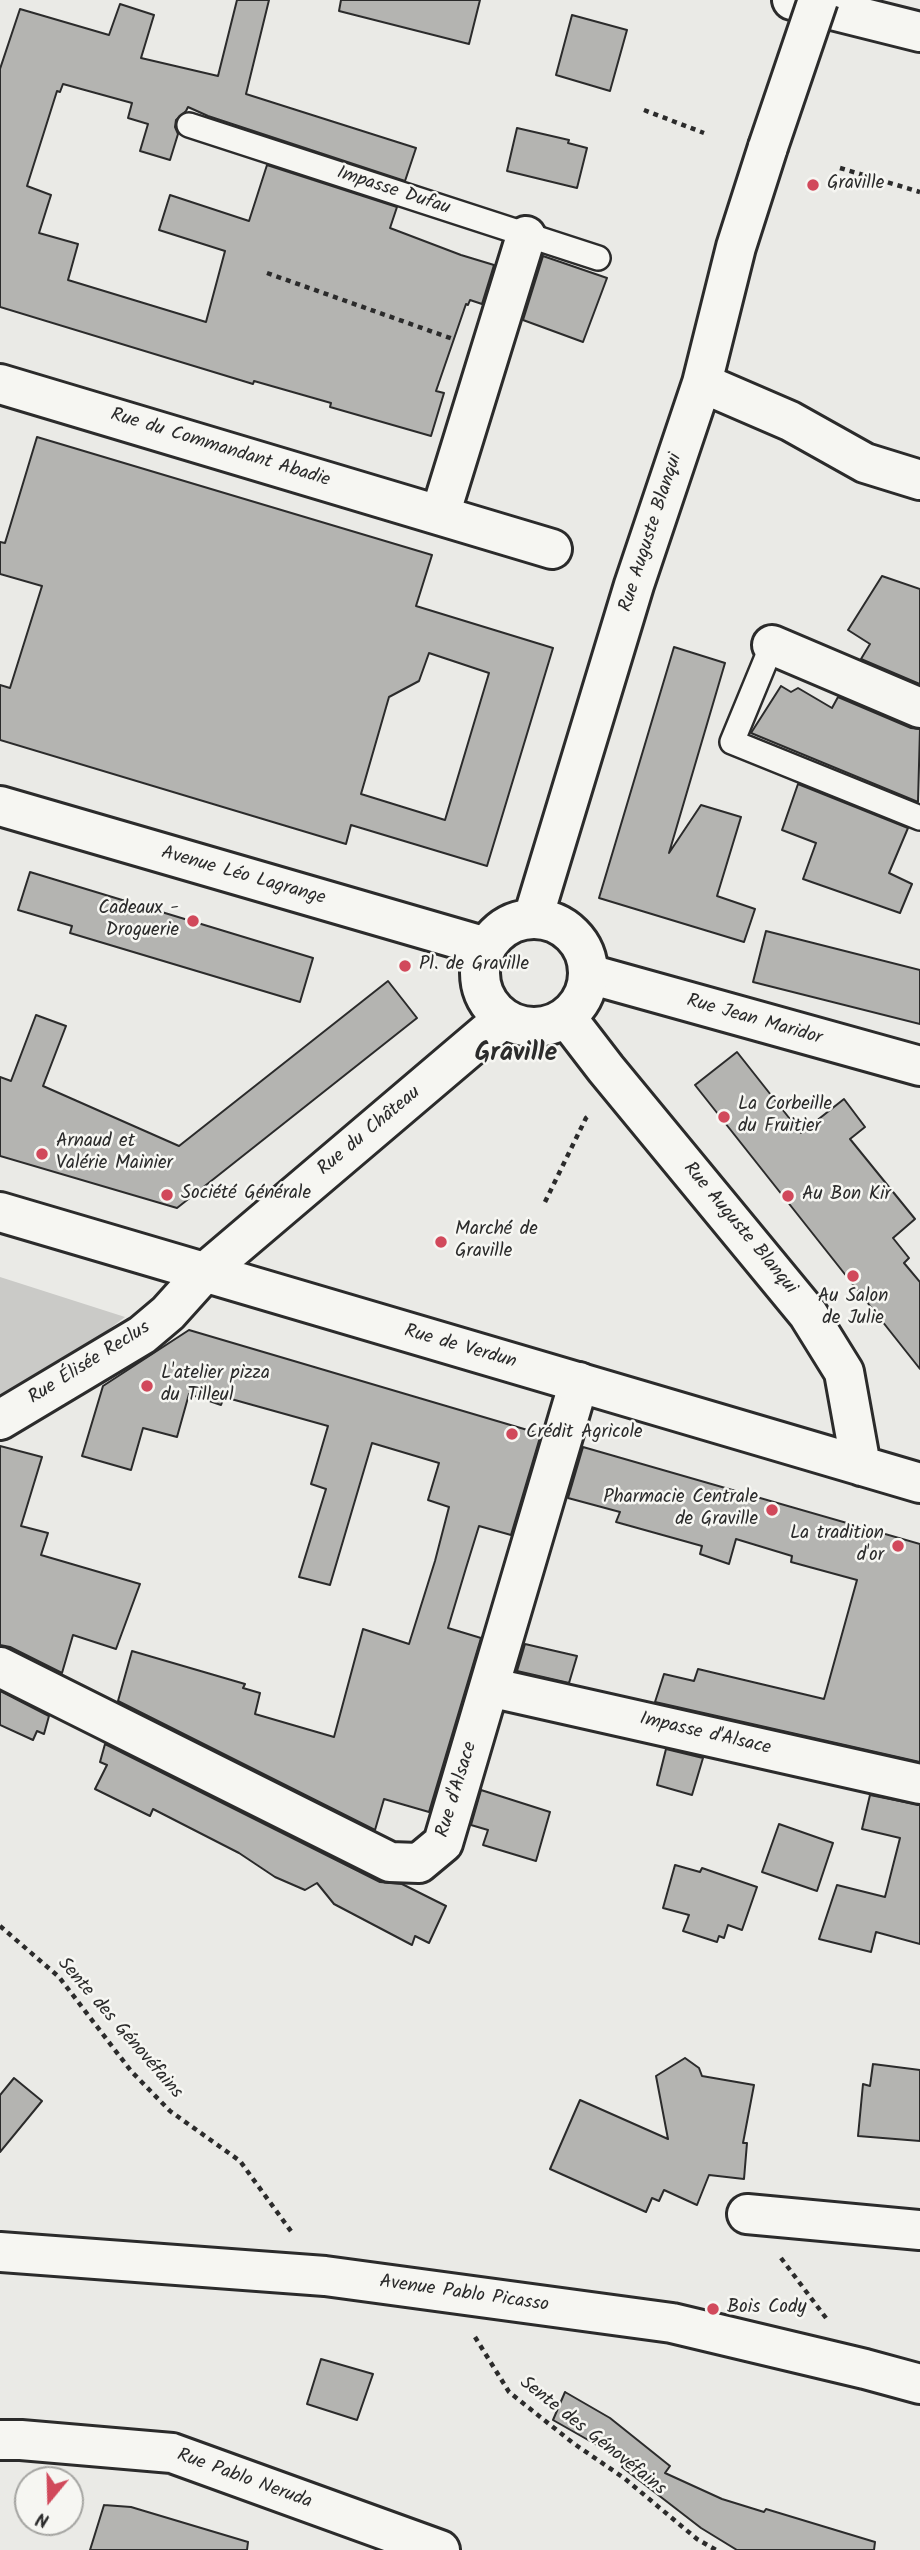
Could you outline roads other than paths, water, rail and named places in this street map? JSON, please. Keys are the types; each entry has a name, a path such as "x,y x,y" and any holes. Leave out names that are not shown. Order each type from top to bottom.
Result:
{"street":[{"path":"792,0 920,32"},
{"name":"Rue Auguste Blanqui","path":"533,918 634,584 702,383 736,247 818,0"},
{"path":"440,515 526,236"},
{"path":"702,383 790,421 866,463 920,480"},
{"name":"Rue du Commandant Abadie","path":"0,384 552,549"},
{"path":"772,645 920,708"},
{"name":"Avenue Léo Lagrange","path":"0,806 486,947"},
{"path":"533,918 551,920 567,929 579,941 587,957 589,974 583,998 566,1017 542,1027 528,1027 504,1018 494,1009 481,986 481,959 486,947 501,929 522,919 533,918"},
{"name":"Rue Jean Maridor","path":"589,974 920,1066"},
{"name":"Rue Auguste Blanqui","path":"566,1017 808,1314 844,1372 861,1466"},
{"name":"Rue du Château","path":"204,1273 504,1018"},
{"name":"Rue de Verdun","path":"0,1212 920,1483"},
{"name":"Rue Élisée Reclus","path":"0,1420 142,1335 168,1313 204,1273"},
{"name":"Rue d'Alsace","path":"0,1667 390,1863 419,1863 443,1843 579,1382"},
{"name":"Impasse d'Alsace","path":"489,1687 920,1784"},
{"path":"747,2214 920,2230"},
{"name":"Avenue Pablo Picasso","path":"0,2252 325,2276 672,2323 920,2384"},
{"name":"Rue Pablo Neruda","path":"0,2440 172,2453 440,2550"}],"lane":[{"name":"Impasse Dufau","path":"190,125 598,258"},
{"path":"772,645 733,742 920,818"}],"place":[{"name":"Graville","path":"813,185"},
{"name":"Cadeaux - Droguerie","path":"193,921"},
{"name":"Pl. de Graville","path":"405,966"},
{"name":"La Corbeille du Fruitier","path":"724,1117"},
{"name":"Arnaud et Valérie Mainier","path":"42,1154"},
{"name":"Société Générale","path":"167,1195"},
{"name":"Au Bon Kir","path":"788,1196"},
{"name":"Marché de Graville","path":"441,1242"},
{"name":"Au Salon de Julie","path":"853,1276"},
{"name":"L'atelier pizza du Tilleul","path":"147,1386"},
{"name":"Crédit Agricole","path":"512,1434"},
{"name":"Pharmacie Centrale de Graville","path":"772,1510"},
{"name":"La tradition d'or","path":"898,1546"},
{"name":"Bois Cody","path":"713,2309"}],"district":[{"name":"Graville","path":"516,1056"}]}
